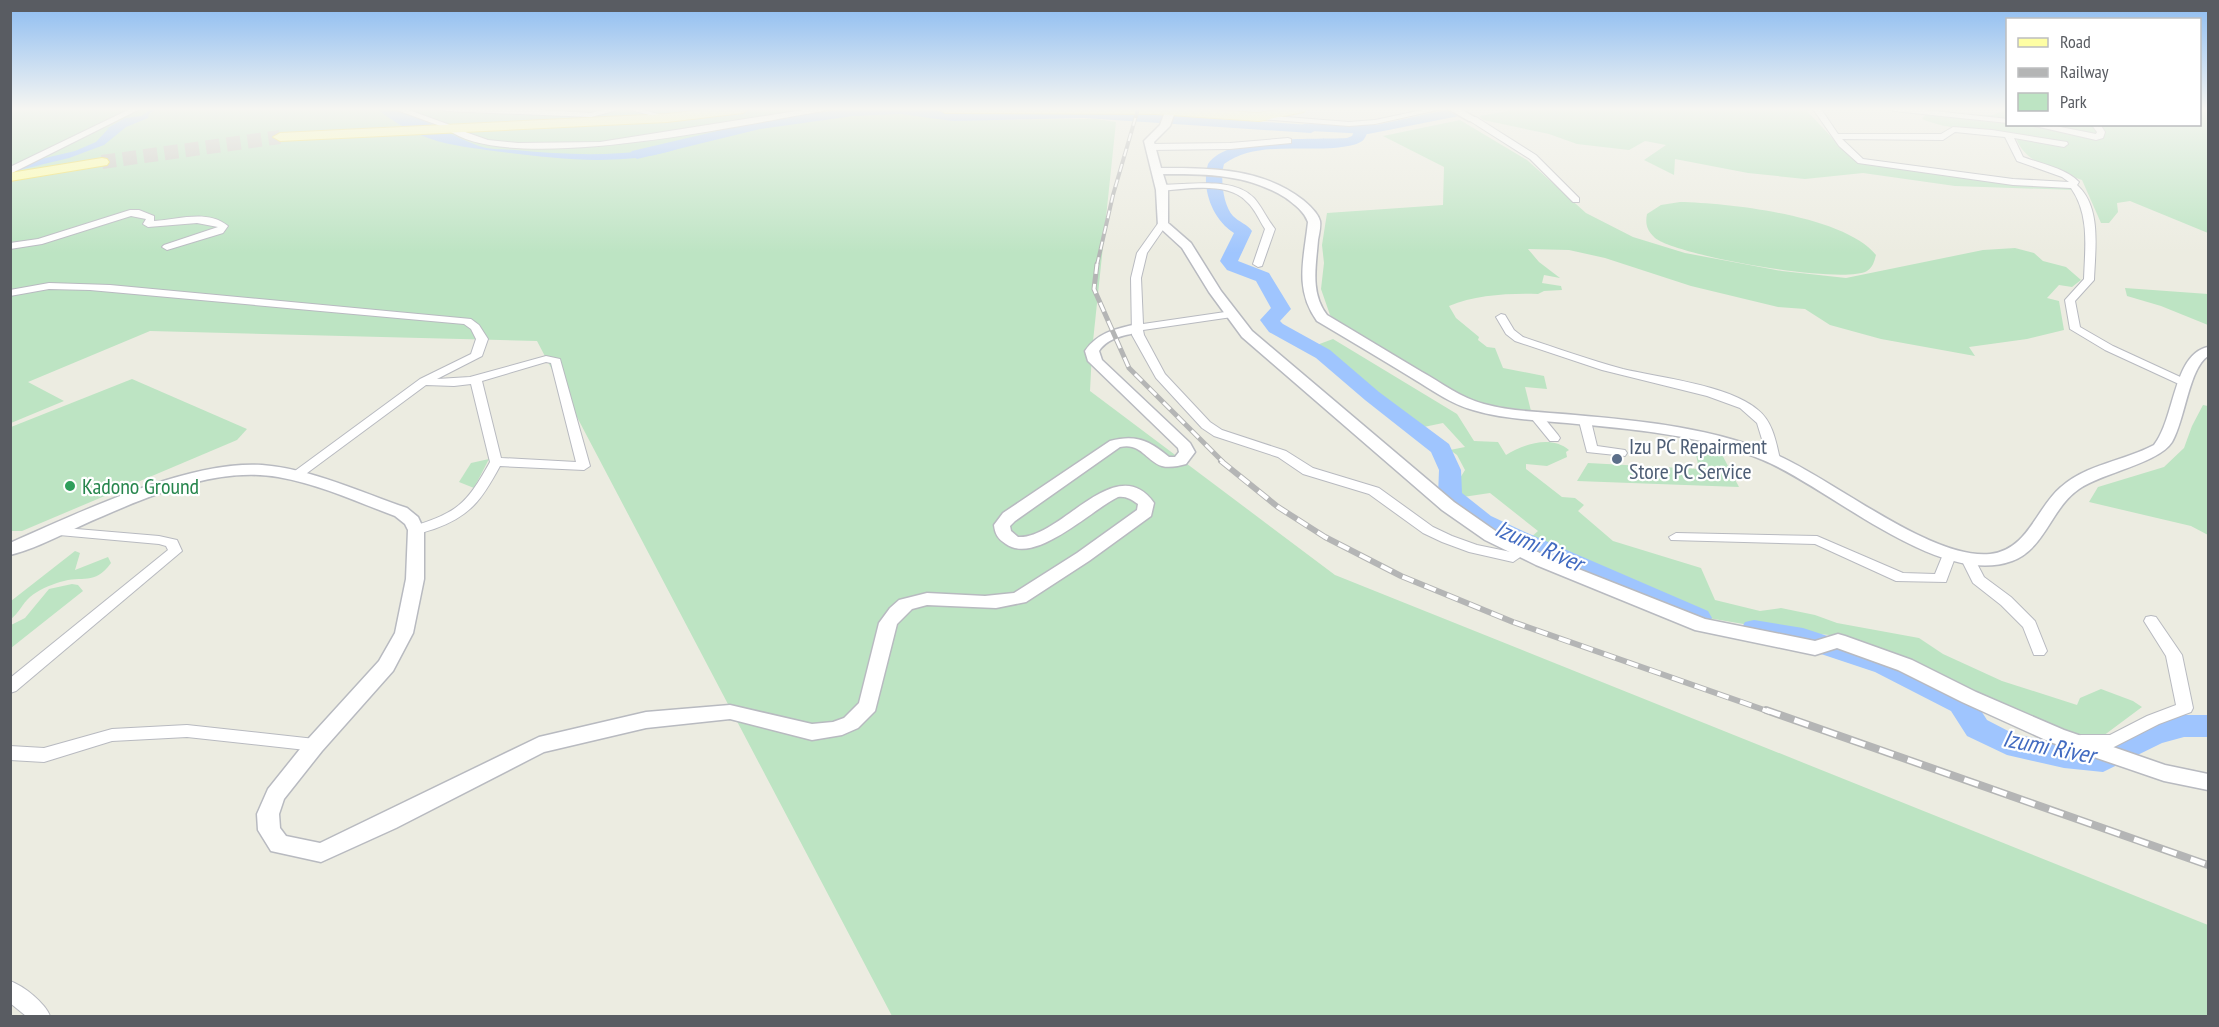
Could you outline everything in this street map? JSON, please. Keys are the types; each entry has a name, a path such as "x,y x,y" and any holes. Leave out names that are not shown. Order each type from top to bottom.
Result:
{"main road":[{"path":"10,177 102,162"}],"street":[{"path":"10,171 38,157"},
{"path":"1153,157 1161,188 1162,224 1142,254 1136,278 1137,328 1140,341 1160,376 1206,425 1218,433 1282,454 1308,471 1374,490 1428,530 1447,539 1474,549 1513,557 1522,551"},
{"path":"1531,157 1576,200"},
{"path":"1856,157 1874,164 2037,185 2067,186 2075,182 2065,175 2019,157"},
{"path":"10,163 30,161"},
{"path":"1157,171 1217,172 1270,185 1290,196 1312,215 1314,222 1308,288 1313,306 1322,318 1461,401 1478,407 1536,416 1707,439 1755,451 1801,472 1928,547 1968,559 2006,558 2017,553 2026,546 2053,503 2069,488 2094,474 2160,447 2168,435 2192,364 2200,355 2208,351"},
{"path":"1161,188 1208,186 1224,188 1247,196 1270,229 1258,264"},
{"path":"2075,187 2083,196 2089,220 2089,280 2070,300 2075,328 2109,348 2185,383"},
{"path":"10,246 39,242 130,213 139,213 151,218 148,224 163,225 198,220 217,222 223,226 220,231 168,247"},
{"path":"1162,224 1187,246 1247,334 1448,506 1491,536 1701,625 1815,648 1838,641 1905,665 1969,697 2096,751 2164,773 2208,782"},
{"path":"10,293 40,286 88,288 387,313 466,321 475,327 482,339 476,356 424,381 294,476"},
{"path":"10,550 160,490 225,472 260,470 294,476 401,512 412,520 416,530 415,579 404,633 386,666 315,745 275,795 268,814 269,830 279,844 321,853 388,822 445,790 539,745 646,720 730,712 812,732 835,730 851,723 868,706 888,623 895,612 908,604 927,598 950,598 974,602 1019,599 1078,563 1145,512 1146,503 1139,496 1128,491 1112,493 1057,529 1025,544 1015,543 1006,538 1002,525 1009,517 1115,444 1126,441 1147,446 1165,462 1180,461 1187,452 1185,446 1147,408 1095,361 1092,351 1098,342 1137,328 1232,314"},
{"path":"1501,317 1510,332 1519,339 1601,366 1695,389 1754,412 1766,429 1774,459"},
{"path":"424,381 444,384 546,359 556,361 584,466 496,462"},
{"path":"416,530 452,518 468,508 496,462 475,378"},
{"path":"1536,416 1554,438"},
{"path":"1585,421 1592,449 1621,453"},
{"path":"10,687 174,551 172,543 159,540 53,531"},
{"path":"1676,537 1817,540 1901,578 1920,580 1941,579 1949,555"},
{"path":"1968,559 1978,580 2006,601 2030,625 2039,651"},
{"path":"2068,740 2112,742 2153,720 2185,708 2174,655 2151,621"},
{"path":"10,753 44,755 112,735 187,731 315,745"},
{"path":"10,990 40,1017"}],"green space":[{"path":"11,157 1112,157 1092,351 1090,391 1335,575 2208,925 2208,1016 892,1016 537,341 150,331 28,382 64,401 11,423"},
{"path":"1424,157 1522,157 1586,213 1633,237 1685,253 1782,271 1846,278 1983,250 2015,248 2034,253 2043,261 2066,267 2081,280 2072,287 2059,285 2047,298 2059,301 2064,330 2027,339 1969,347 1975,356 1881,339 1830,325 1805,309 1778,307 1691,286 1605,258 1569,250 1528,249 1539,262 1560,278 1544,275 1542,283 1561,286 1562,290 1544,291 1538,294 1481,297 1449,306 1456,318 1479,337 1478,340 1487,347 1495,348 1503,368 1544,376 1547,389 1525,387 1531,411 1483,404 1437,384 1350,331 1330,315 1321,289 1324,263 1322,245 1327,213 1443,205 1444,167"},
{"path":"1649,157 1850,157 1859,162 2017,184 2070,187 2074,190 1955,186 1863,173 1805,179 1748,173 1675,159 1674,175 1644,160"},
{"path":"2030,157 2208,157 2208,233 2130,201 2117,203 2118,212 2109,223 2101,223 2082,180"},
{"path":"1680,202 1756,209 1814,221 1839,230 1861,242 1876,255 1872,266 1867,271 1852,274 1827,274 1760,266 1694,253 1655,238 1647,227 1647,214 1661,205"},
{"path":"2125,288 2208,294 2208,325 2161,306 2127,296"},
{"path":"1333,339 1457,414 1474,441 1498,442 1506,455 1521,447 1538,443 1562,445 1569,450 1566,452 1567,457 1547,466 1526,464 1526,469 1562,497 1575,498 1584,505 1578,511 1613,541 1701,568 1715,600 1760,611 1781,608 1815,615 1837,623 1919,638 1943,654 2002,681 2077,705 2080,698 2101,689 2133,701 2142,707 2103,736 2086,738 2051,730 1848,641 1829,635 1708,618 1542,547 1528,540 1538,531 1490,493 1463,497 1457,483 1465,470 1457,455 1450,450 1465,447 1443,423 1419,428 1329,355 1314,346"},
{"name":"Kadono Ground","path":"132,379 247,429 237,440 22,531 11,531 11,427"},
{"path":"2203,405 2208,406 2208,535 2191,526 2089,502 2098,487 2164,467 2184,448"},
{"path":"1693,440 1718,447 1739,487 1577,481 1588,463 1699,469"},
{"path":"489,459 474,488 459,482 471,463"},
{"path":"75,551 80,553 75,570 108,557 111,563 99,575 60,582 40,590 27,600 11,619 11,601"},
{"path":"72,584 78,585 83,591 11,648 11,625 25,618 49,589"}],"water":[{"path":"50,157 72,157 11,172 11,166"},
{"path":"544,157 641,157 600,160"}],"waterway":[{"name":"Izumi River","path":"1224,157 1218,161 1214,173 1220,208 1226,218 1243,231 1229,261 1233,266 1263,277 1281,309 1270,320 1276,328 1323,354 1372,396 1441,449 1450,470 1450,496 1482,521 1699,618"},
{"name":"Izumi River","path":"1754,629 1803,638 1885,665 1961,703 1977,728 2007,744 2064,756 2103,760 2130,744 2155,734 2184,726 2208,726"}],"tunnel":[{"path":"102,162 138,157"}],"railway":[{"path":"1097,265 1124,157"},
{"path":"1097,264 1094,289 1129,368 1223,462"},
{"path":"1221,461 1278,507 1325,537 1401,576 1513,622 1770,712"},
{"path":"1766,710 2208,865"}],"place":[{"name":"Izu PC Repairment Store PC Service","path":"1617,459"},
{"name":"Kadono Ground","path":"70,486"}]}
